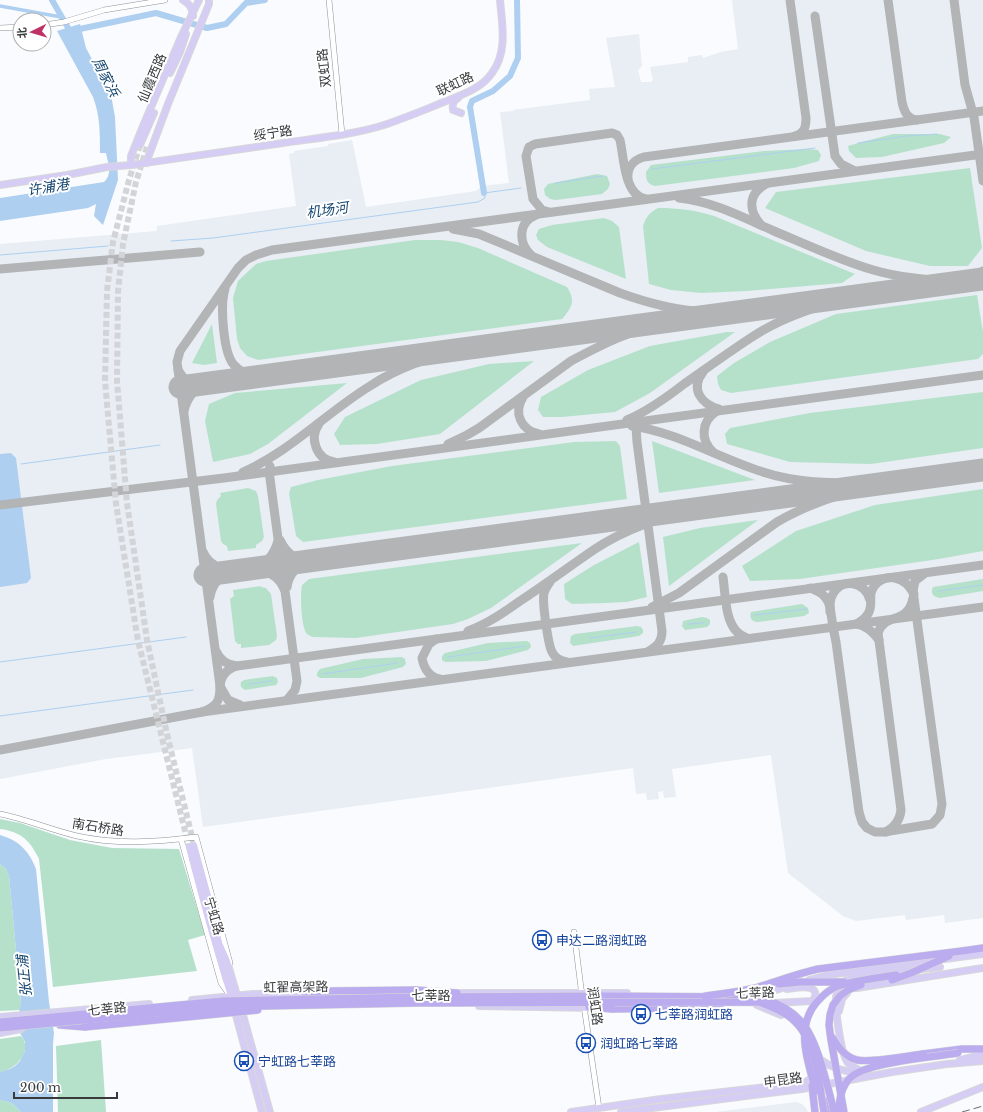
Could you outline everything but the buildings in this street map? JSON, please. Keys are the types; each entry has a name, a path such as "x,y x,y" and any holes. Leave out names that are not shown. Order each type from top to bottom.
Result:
{"highway":[{"path":"754,988 800,973 818,969 983,948"},
{"path":"821,1112 805,1048 804,1036 807,1024 825,999 838,990 851,986 899,978 941,958 962,951"},
{"path":"807,1024 806,1019 811,1008 822,995 836,987 850,983 896,976"},
{"path":"705,996 785,983 850,983"},
{"path":"844,1112 830,1034 830,1015 833,1005 840,996 848,990 861,985"},
{"path":"305,993 326,991 422,990 483,996"},
{"name":"虹翟高架路","path":"0,1022 222,1000 483,996 705,996"},
{"path":"705,996 749,997 764,999 776,1002 788,1009 800,1019 815,1042 834,1112"},
{"path":"549,1004 759,1002 775,1008 788,1015 800,1026 811,1045 824,1112"},
{"name":"虹翟高架路","path":"0,1028 186,1009 222,1007 416,1003 549,1004"},
{"path":"549,1004 612,1009 687,1008 721,1005"},
{"path":"58,1025 85,1027 216,1015 300,1005"},
{"path":"830,1034 838,1047 846,1054 857,1060 962,1049 983,1051"},
{"path":"839,1112 839,1098 844,1087 850,1078 860,1070 887,1064 983,1051"},
{"path":"821,1062 829,1112"},
{"path":"811,1074 816,1112"}],"main road":[{"path":"144,146 186,40 198,18 188,3 183,0"},
{"name":"仙霞西路","path":"198,18 199,0"},
{"name":"联虹路","path":"419,110 480,81 489,71 497,55 499,44 496,0"},
{"name":"联虹路","path":"419,110 471,91 486,81 497,65 501,55 502,31 500,0"},
{"name":"仙霞西路","path":"126,164 131,156 168,68 209,1"},
{"name":"仙霞西路","path":"146,161 168,104 186,40"},
{"path":"461,113 453,110 453,102 471,91"},
{"name":"绥宁路","path":"0,185 126,164 342,133 384,125 419,110"},
{"name":"绥宁路","path":"0,181 94,167 98,169"},
{"name":"宁虹路","path":"233,996 227,961 220,943 213,914 191,846 211,934 222,964 233,996 237,1007 270,1112"},
{"path":"218,919 220,943"},
{"name":"七莘路","path":"776,990 828,975 983,954"},
{"path":"868,1074 848,1063 844,1056 836,1004 838,990 842,983 850,978 878,973 940,967 922,972 896,976"},
{"path":"838,1023 839,1008 845,994 861,986 947,972 983,968"},
{"path":"922,972 947,972"},
{"name":"七莘路","path":"0,1017 233,996 305,993 733,993 810,987 816,994 812,1001 721,1005 689,1011 611,1012 584,1008 458,1006 237,1007 21,1029 0,1033"},
{"path":"755,1004 780,1014 796,1025 806,1036 818,1058 828,1064 842,1070 868,1074 892,1072"},
{"name":"宁虹路","path":"237,1007 236,1014 262,1112"},
{"path":"58,1025 80,1031 236,1014"},
{"name":"申昆路","path":"570,1112 600,1110 806,1082 811,1079 815,1071 815,1060 812,1047"},
{"name":"申昆路","path":"946,1064 983,1051"},
{"name":"申昆路","path":"621,1112 802,1089 892,1072 946,1064 983,1061"},
{"path":"921,1112 983,1087"}],"street":[{"path":"52,23 108,9 165,0"},
{"name":"双虹路","path":"329,0 342,133"},
{"path":"0,28 12,27"},
{"name":"南石桥路","path":"0,814 23,819 76,836 103,841 134,843 196,838"},
{"name":"宁虹路","path":"196,838 236,983 233,996"},
{"name":"宁虹路","path":"181,839 221,983 233,996"},
{"name":"润虹路","path":"574,932 600,1110"},
{"path":"457,993 458,1006"}],"shaded area":[{"path":"732,0 983,0 983,918 945,923 944,915 906,920 905,915 856,921 843,916 788,873 771,755 672,769 676,797 664,798 663,791 658,792 659,799 647,800 646,793 636,794 633,768 203,827 192,748 106,759 0,779 0,244 157,231 157,226 296,206 289,154 294,153 294,151 328,146 328,144 352,140 366,207 476,191 481,186 509,183 500,112 590,100 589,89 615,87 606,38 639,34 642,66 638,70 641,82 651,82 653,80 650,67 688,62 688,57 702,55 703,58 721,52 738,49"},
{"path":"796,1102 802,1104 808,1112 716,1112"}],"green space":[{"path":"893,134 940,134 951,137 944,143 882,157 856,158 849,151 848,146"},
{"path":"818,150 821,155 819,161 794,168 655,186 649,183 646,177 646,172 651,165 764,151"},
{"path":"970,168 982,248 968,266 930,266 866,251 765,208 776,192"},
{"path":"597,174 607,176 610,184 608,189 602,194 556,200 550,199 545,195 544,189 548,184"},
{"path":"658,208 673,208 700,212 714,216 855,274 842,283 747,291 701,293 671,290 649,284 643,226 648,216"},
{"path":"604,218 612,221 619,227 626,279 547,247 538,240 536,235 539,229 552,225"},
{"path":"415,240 441,240 458,242 478,248 567,287 570,292 572,304 562,319 258,360 247,356 240,348 237,339 233,298 238,281 256,264 266,261"},
{"path":"977,295 983,332 983,354 978,359 731,393 721,390 718,384 717,376 734,363 770,342 836,314"},
{"path":"212,324 217,363 204,365 192,363"},
{"path":"727,332 735,332 650,393 615,412 562,417 543,417 538,410 541,397 588,370 650,346"},
{"path":"534,361 440,434 377,444 340,445 334,434 345,417 421,380 489,364"},
{"path":"347,383 268,444 250,454 213,462 205,421 209,404 235,393"},
{"path":"983,392 983,448 871,464 790,462 727,444 725,434 730,428 810,413"},
{"path":"616,441 620,446 627,499 303,542 296,536 289,493 291,487 318,480 392,466 574,442"},
{"path":"652,441 755,480 659,493"},
{"path":"248,488 256,491 258,496 264,537 262,541 256,545 256,548 228,551 227,546 221,541 216,504 217,500 221,496 220,493"},
{"path":"983,489 983,551 939,559 800,579 750,581 742,566 796,531 875,505"},
{"path":"758,520 669,586 663,537 700,528"},
{"path":"639,542 647,597 627,602 572,604 565,599 564,584 594,565"},
{"path":"582,543 491,608 468,619 453,624 356,638 313,637 307,634 303,625 301,589 302,585 309,579"},
{"path":"983,579 983,591 940,598 934,596 932,593 933,587"},
{"path":"261,586 266,588 271,594 277,636 276,640 269,645 241,648 241,644 238,644 235,641 230,599 234,596 233,590"},
{"path":"802,604 808,608 809,613 804,616 758,622 751,618 750,614 751,612"},
{"path":"702,617 710,620 710,624 707,627 685,630 682,626 683,621"},
{"path":"637,626 641,627 643,630 643,633 639,636 573,646 570,643 571,636 575,634"},
{"path":"527,641 530,643 531,647 528,650 486,661 445,662 442,660 442,656 445,653 488,643"},
{"path":"402,657 405,659 406,664 403,667 361,678 320,678 317,676 320,669 363,659"},
{"path":"273,676 277,678 278,682 276,685 245,690 241,686 241,682 244,680"},
{"path":"0,819 20,823 70,840 112,848 179,849 205,935 188,940 197,971 53,987 39,859 32,847 24,838 14,832 0,829"},
{"path":"0,864 6,869 9,876 21,1003 20,1010 0,1011"},
{"path":"21,1036 25,1048 21,1059 11,1068 0,1072 0,1039"},
{"path":"101,1040 106,1112 58,1112 56,1046"},
{"path":"0,1100 12,1103 21,1112 0,1112"}],"water":[{"path":"80,24 86,48 111,95 115,117 118,180 103,225 94,216 96,204 88,208 0,221 0,198 104,182 107,179 109,168 106,153 100,153 100,131 93,97 57,31"},
{"path":"11,453 16,458 31,578 27,583 0,587 0,454"},
{"name":"张正浦","path":"0,835 18,843 27,852 36,869 49,1002 54,1033 53,1112 21,1112 12,1103 0,1100 0,1072 10,1069 20,1061 25,1051 25,1042 20,1033 19,1013 21,1003 9,876 6,869 0,864"}],"waterway":[{"name":"周家浜","path":"52,0 71,33"},
{"path":"75,30 156,13 207,28 226,24 246,3 265,0"},
{"name":"机场河","path":"484,193 470,107 472,101 493,91 510,76 518,58 517,0"},
{"path":"0,6 61,17"},
{"path":"858,143 907,136 937,134"},
{"path":"652,169 815,148"},
{"path":"555,183 603,176"},
{"name":"机场河","path":"171,241 213,238 478,202 485,198 484,193 521,188"},
{"path":"0,255 108,246"},
{"path":"21,464 160,445"},
{"path":"938,591 983,585"},
{"path":"755,615 806,609"},
{"path":"688,624 704,623"},
{"path":"590,638 636,632"},
{"path":"0,662 186,637"},
{"path":"448,657 526,646"},
{"path":"322,674 398,663"},
{"path":"249,684 272,681"},
{"path":"0,716 193,690"}],"taxiway":[{"path":"790,0 806,118 804,130 795,136"},
{"path":"888,0 902,102 906,114 917,120"},
{"path":"954,0 965,85 974,117 983,181"},
{"path":"815,16 835,156 841,164 853,170"},
{"path":"628,179 630,168 634,162 644,157 983,111"},
{"path":"549,212 542,210 533,199 526,156 529,147 535,144 612,133 617,135 620,140 626,175 633,191 646,199"},
{"path":"202,712 211,708 217,703 220,686 177,362 180,351 238,268 246,260 272,250 983,154"},
{"path":"761,225 754,214 752,203 753,197 760,188 766,184"},
{"path":"679,198 716,206 833,256 894,275 919,279 969,281 975,279 983,271"},
{"path":"531,255 524,245 522,233 526,223 530,218 536,215"},
{"path":"453,229 479,234 620,293 648,302 677,309 703,312 752,310"},
{"path":"0,269 200,252"},
{"path":"225,289 223,317 225,340 230,359 234,365 243,372 259,377"},
{"path":"627,420 657,404 726,354 764,330 803,312 857,296"},
{"path":"448,444 479,428 571,361 606,343 628,334 683,320"},
{"path":"243,472 277,454 338,408 381,379 418,362 470,348"},
{"path":"178,370 187,380 199,385"},
{"path":"703,372 697,384 699,395 707,404 719,409"},
{"path":"0,505 224,478 983,375"},
{"path":"184,411 192,394 207,384"},
{"path":"523,397 519,409 520,420 528,429 539,434"},
{"path":"713,452 706,442 704,431 708,420 717,411"},
{"path":"638,421 636,427 637,442 662,631 659,643 649,651"},
{"path":"319,424 315,435 316,447 323,457 334,462"},
{"path":"632,426 665,434 747,467 775,476 814,482 866,483"},
{"path":"270,466 269,471 297,681 295,690 287,700"},
{"path":"652,607 679,593 777,522 789,515 828,499 881,484"},
{"path":"468,631 501,614 595,549 621,534 662,518 705,507"},
{"path":"280,540 286,550 293,556 302,559 314,560"},
{"path":"252,569 269,559 278,541"},
{"path":"203,552 205,557 216,566 234,571"},
{"path":"287,587 288,582 295,570 310,561"},
{"path":"240,705 228,700 220,686 225,673 237,666 983,565"},
{"path":"253,569 272,574 282,584 284,589"},
{"path":"210,597 215,584 225,575 233,571"},
{"path":"830,607 859,812 862,822 867,828 875,832 884,832 932,824 940,815 942,804 913,591 915,581 924,574"},
{"path":"723,577 730,621 739,634 747,638"},
{"path":"858,623 868,614 872,589 880,581 887,578 901,580 914,594"},
{"path":"550,582 544,593 549,641 552,652 555,656 560,660 567,662"},
{"path":"830,612 832,596 842,585 853,584 859,586 868,594 870,600"},
{"path":"810,588 823,595 830,607"},
{"path":"886,832 896,823 900,817 901,810 878,633 886,622 906,612 913,598"},
{"path":"0,750 202,712 983,607"},
{"path":"856,624 869,629 879,640"},
{"path":"436,639 429,644 422,658 424,666 428,672 440,679"},
{"path":"216,651 224,662 237,666"}],"runway":[{"path":"180,387 983,279"},
{"path":"205,575 983,470"}],"tunnel":[{"path":"140,145 129,180 113,242 107,291 105,381 116,504 138,641 189,847"},
{"path":"147,147 136,182 123,244 118,291 117,381 127,503 147,640 167,734 194,845"}],"railway":[{"path":"962,1112 983,1106"}],"place":[{"name":"申达二路润虹路","path":"542,940"},
{"name":"七莘路润虹路","path":"641,1014"},
{"name":"润虹路七莘路","path":"586,1043"},
{"name":"宁虹路七莘路","path":"244,1061"}],"water label":[{"name":"许浦港","path":"48,187"}]}
